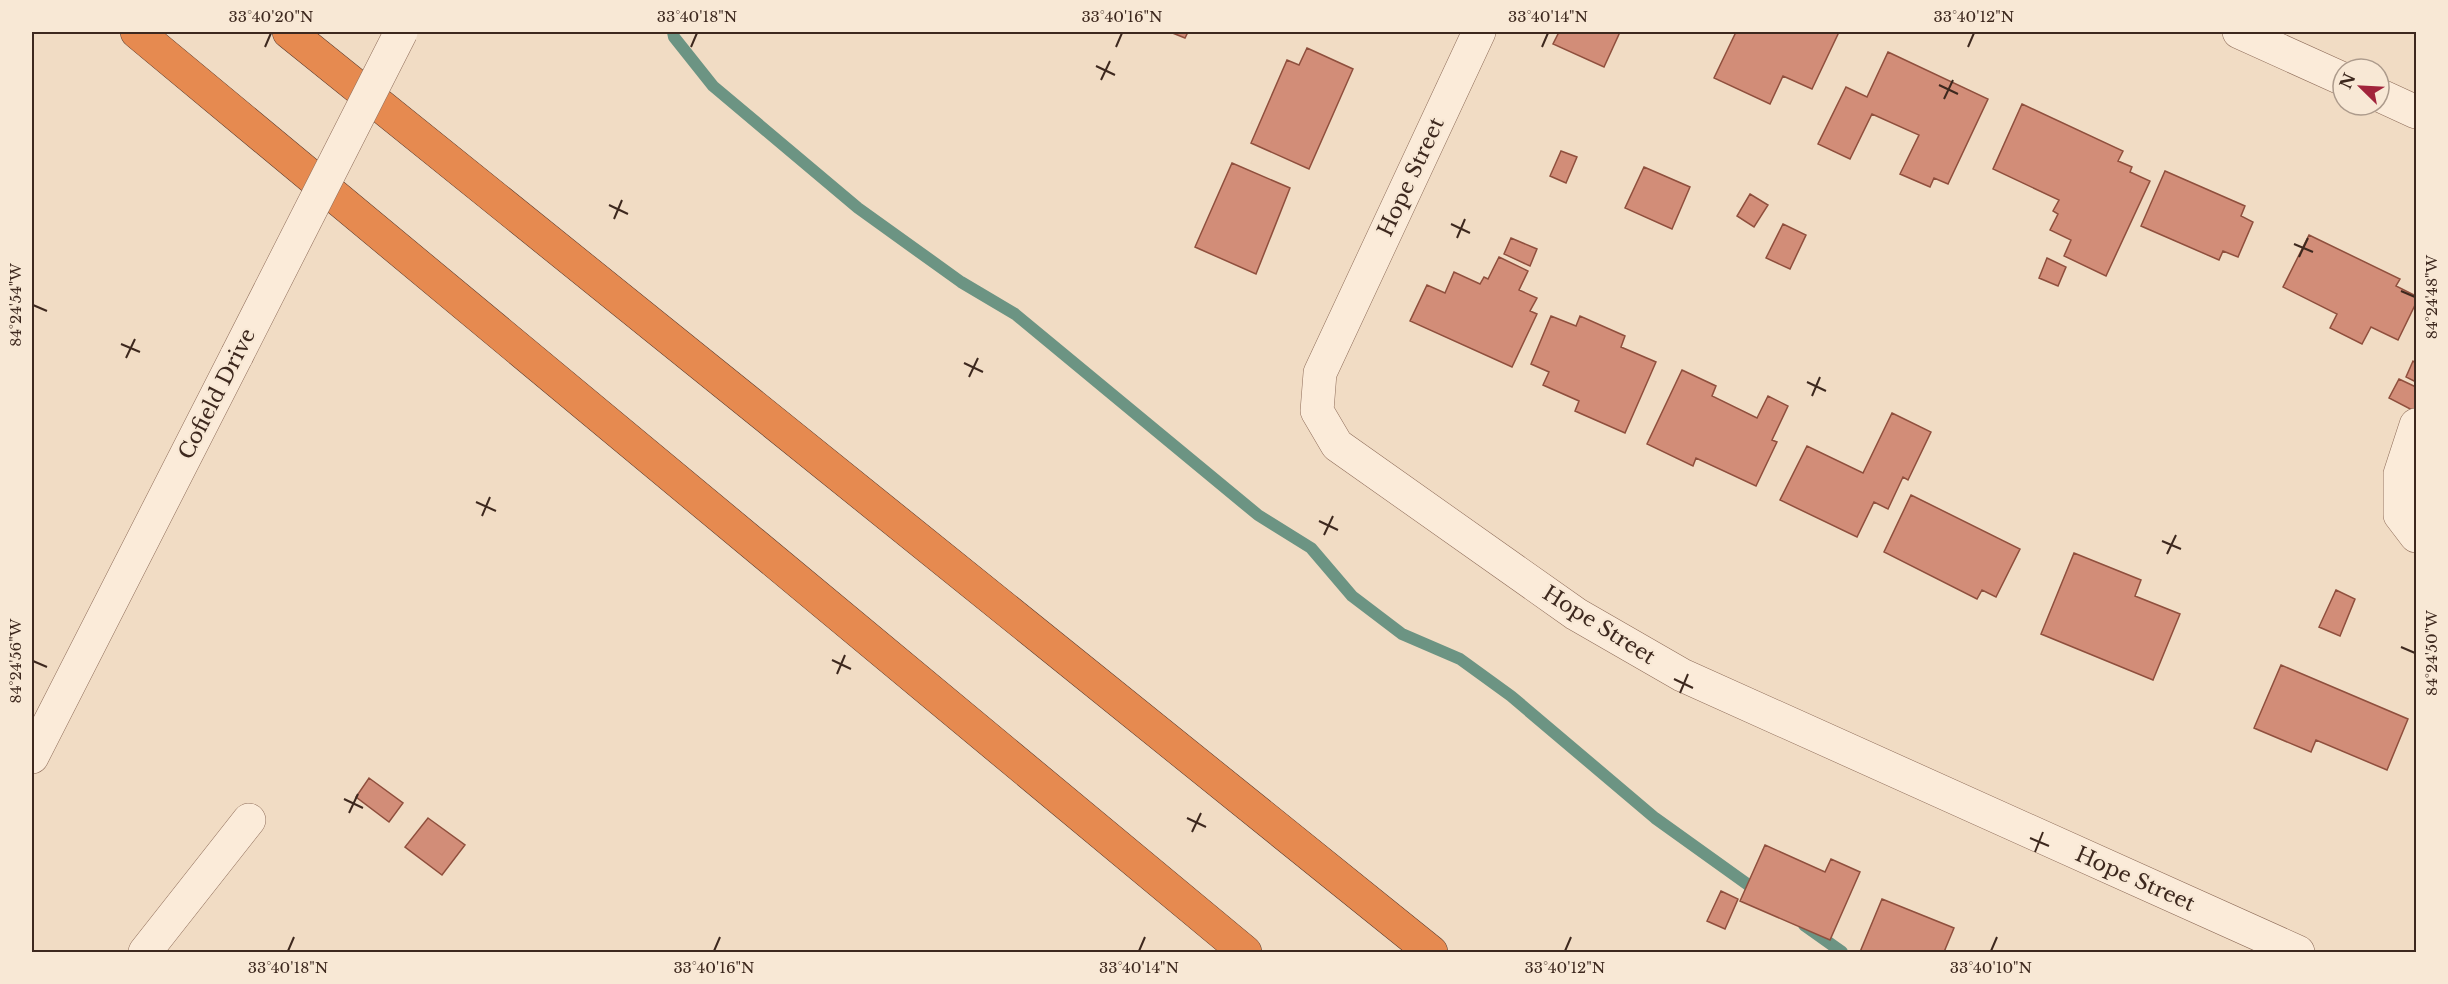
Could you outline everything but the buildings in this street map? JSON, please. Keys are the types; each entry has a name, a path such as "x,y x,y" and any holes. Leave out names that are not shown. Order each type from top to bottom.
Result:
{"highway":[{"path":"137,32 1245,952"},
{"path":"289,32 1431,952"}],"street":[{"name":"Cofield Drive","path":"32,757 401,32"},
{"name":"Hope Street","path":"1479,32 1320,373 1317,411 1337,445 1576,614 1682,675 2298,952"},
{"path":"2239,32 2331,74"},
{"path":"2391,101 2416,112"},
{"path":"2416,425 2400,474 2400,515 2416,536"},
{"path":"145,952 249,820"}],"waterway":[{"path":"673,32 674,37 713,86 858,208 961,282 1015,314 1258,515 1311,548 1352,596 1402,634 1460,659 1511,696 1655,818 1761,894"},
{"path":"1804,925 1842,952"}]}
